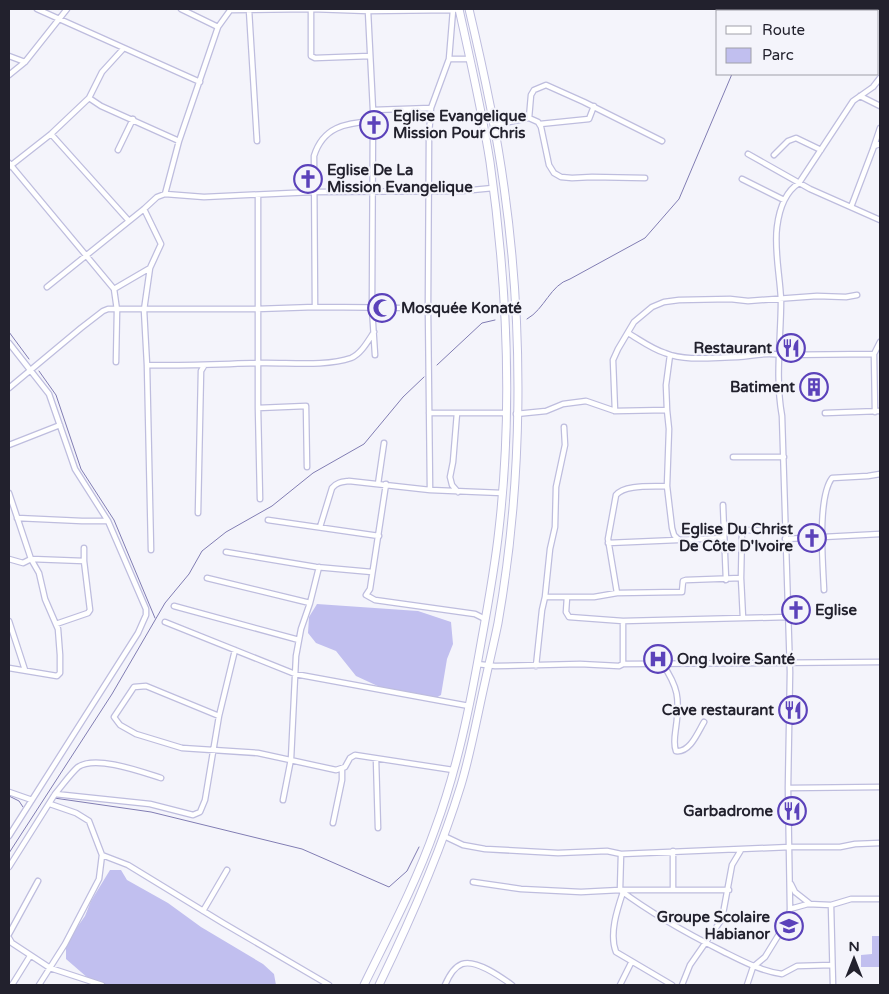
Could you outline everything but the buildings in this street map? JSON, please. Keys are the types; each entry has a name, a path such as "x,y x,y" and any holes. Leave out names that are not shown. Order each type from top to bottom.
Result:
{"main road":[{"path":"364,985 413,882 435,830 453,770 469,706 485,619 493,573 502,492 506,413 505,315 489,159 470,59 457,9"},
{"path":"378,985 444,836 466,768 498,624 508,550 514,480 517,362 512,255 494,125 469,9"}],"street":[{"path":"36,9 200,82"},
{"path":"9,75 25,62 67,9"},
{"path":"181,9 218,27"},
{"path":"165,194 179,141 218,27 231,9 368,11 457,9 449,59 431,108 428,191 430,490"},
{"path":"311,9 311,56 315,58 370,56"},
{"path":"249,10 257,141"},
{"path":"368,11 373,110 372,308 375,355"},
{"path":"116,362 117,310 114,290 9,165 51,134 89,98 102,72 123,49"},
{"path":"9,56 25,62"},
{"path":"449,59 470,59"},
{"path":"747,985 753,966 765,957 788,918 790,909 788,788 790,662 784,457 779,392 781,299 777,227 784,200 798,183 854,101 873,87 880,78"},
{"path":"529,118 534,90 545,85 594,106 662,141"},
{"path":"860,96 880,106"},
{"path":"89,98 101,106 179,141"},
{"path":"494,125 529,118 540,124 589,119 594,106"},
{"path":"373,110 431,108"},
{"path":"118,150 133,120"},
{"path":"315,307 313,192 314,156 318,143 336,127 352,122 373,121"},
{"path":"540,124 544,133 549,165 554,173 572,178 645,178"},
{"path":"851,207 880,128"},
{"path":"51,134 129,221"},
{"path":"774,155 788,141 796,138 821,150"},
{"path":"874,146 880,144"},
{"path":"748,154 798,183 880,220"},
{"path":"742,179 784,200"},
{"path":"47,287 144,210 157,197 165,194 204,198 313,192 462,191 493,188"},
{"path":"258,196 257,309 260,499"},
{"path":"144,210 161,244 150,268 144,310 147,365 150,550"},
{"path":"114,290 150,268"},
{"path":"616,411 613,360 634,322 652,307 664,302 679,300 730,299 748,301 857,295"},
{"path":"9,388 103,311 108,309 428,308"},
{"path":"147,365 204,366 324,362 352,358 363,348 374,332"},
{"path":"628,333 663,353 690,358 766,353 780,355 874,354"},
{"path":"825,413 878,412 874,354 880,342"},
{"path":"9,343 49,394 75,469 108,521 146,609 146,616 138,633 9,836"},
{"path":"670,355 666,385 669,429 667,486 673,532 679,540"},
{"path":"198,513 201,371 204,366"},
{"path":"516,414 546,411 563,404 586,401 616,411 667,410"},
{"path":"258,408 306,406 307,468"},
{"path":"429,413 506,413"},
{"path":"457,414 450,477 452,485 458,492"},
{"path":"9,445 60,425"},
{"path":"536,666 542,610 546,596 549,557 555,527 556,487 565,445 564,428"},
{"path":"378,484 384,443"},
{"path":"733,457 784,457"},
{"path":"824,590 823,537 825,496 829,482 832,478 880,474"},
{"path":"320,527 332,488 336,484 349,481 430,490 502,492"},
{"path":"386,484 370,588 366,595 375,600 475,614 485,619"},
{"path":"617,594 608,543 616,494 627,488 667,486"},
{"path":"9,493 31,559 38,573 45,599 56,624 60,655 59,674 54,676 9,668"},
{"path":"723,505 726,580"},
{"path":"17,518 82,522 108,521"},
{"path":"268,520 379,536"},
{"path":"743,618 741,578 742,530 785,531"},
{"path":"785,539 880,534"},
{"path":"608,543 724,538"},
{"path":"56,624 88,614 90,610 84,548"},
{"path":"226,552 318,567 372,572"},
{"path":"9,559 23,563 31,559 84,561"},
{"path":"283,800 291,759 295,674 299,640 318,567"},
{"path":"207,578 310,603"},
{"path":"546,596 594,597 617,594 682,592 683,581 686,580 741,578"},
{"path":"567,597 566,612 569,617 623,621 788,617"},
{"path":"174,606 299,640"},
{"path":"9,621 25,670"},
{"path":"623,621 623,664"},
{"path":"165,622 295,674 469,706"},
{"path":"55,794 150,804 193,814 200,812 205,800 219,716 235,650"},
{"path":"477,664 488,666 580,664 619,666 623,664 662,663 880,662"},
{"path":"662,663 676,687 677,718 674,746 676,751 681,752 689,747 704,722"},
{"path":"219,716 146,686 139,685 134,687 114,717 120,725 136,734 182,748 258,753 336,770 342,769"},
{"path":"333,823 342,780 342,769 352,756 453,770"},
{"path":"376,759 378,828"},
{"path":"9,867 55,794 78,768 91,762 114,765 161,778"},
{"path":"788,788 880,786"},
{"path":"9,792 32,800"},
{"path":"39,985 99,879 102,855 89,821 76,813 50,804"},
{"path":"444,836 463,845 485,849 558,853 607,851 620,854 790,847 840,847 880,843"},
{"path":"682,985 690,965 722,919 732,865 741,850"},
{"path":"673,852 673,890"},
{"path":"620,854 622,891 616,918 614,944 616,952 631,963 672,985"},
{"path":"102,855 128,865 330,985"},
{"path":"203,911 227,870"},
{"path":"9,934 38,881"},
{"path":"473,882 545,891 728,890"},
{"path":"790,883 794,892 810,904"},
{"path":"622,891 652,912 706,944 753,966 782,974 797,966 832,965"},
{"path":"790,909 810,904 831,905 852,899 880,899"},
{"path":"831,905 833,985"},
{"path":"9,938 12,944 50,968 102,985"},
{"path":"12,985 30,956"},
{"path":"445,985 448,978 457,968 462,964 470,963 492,971 512,985"},
{"path":"620,985 631,963"}],"green space":[{"path":"317,604 418,611 451,622 453,644 447,659 441,695 432,700 410,698 356,676 336,651 316,643 308,633 309,617"},
{"path":"110,870 121,870 127,880 168,903 201,927 263,964 274,974 276,985 96,985 66,959 66,943 85,916 91,901"},
{"path":"872,936 880,936 880,967 861,967 861,955 872,954"}],"waterway":[{"path":"527,319 533,315 557,286 645,238 679,199 732,75"},
{"path":"437,365 482,323 495,320"},
{"path":"9,332 29,359"},
{"path":"39,371 56,395 81,469 114,520 155,618"},
{"path":"9,853 112,694 165,603 189,574 202,551 226,532 272,506 313,473 364,444 403,397 424,377"},
{"path":"9,796 19,801 23,807"},
{"path":"54,798 151,812 302,849 389,887 407,871 419,847"}],"place":[{"name":"Eglise Evangelique Mission Pour Chris","path":"374,125"},
{"name":"Eglise De La Mission Evangelique","path":"308,179"},
{"name":"Mosquée Konaté","path":"382,308"},
{"name":"Restaurant","path":"791,348"},
{"name":"Batiment","path":"814,387"},
{"name":"Eglise Du Christ De Côte D'Ivoire","path":"812,538"},
{"name":"Eglise","path":"796,610"},
{"name":"Ong Ivoire Santé","path":"658,659"},
{"name":"Cave restaurant","path":"793,710"},
{"name":"Garbadrome","path":"792,811"},
{"name":"Groupe Scolaire Habianor","path":"789,926"}]}
